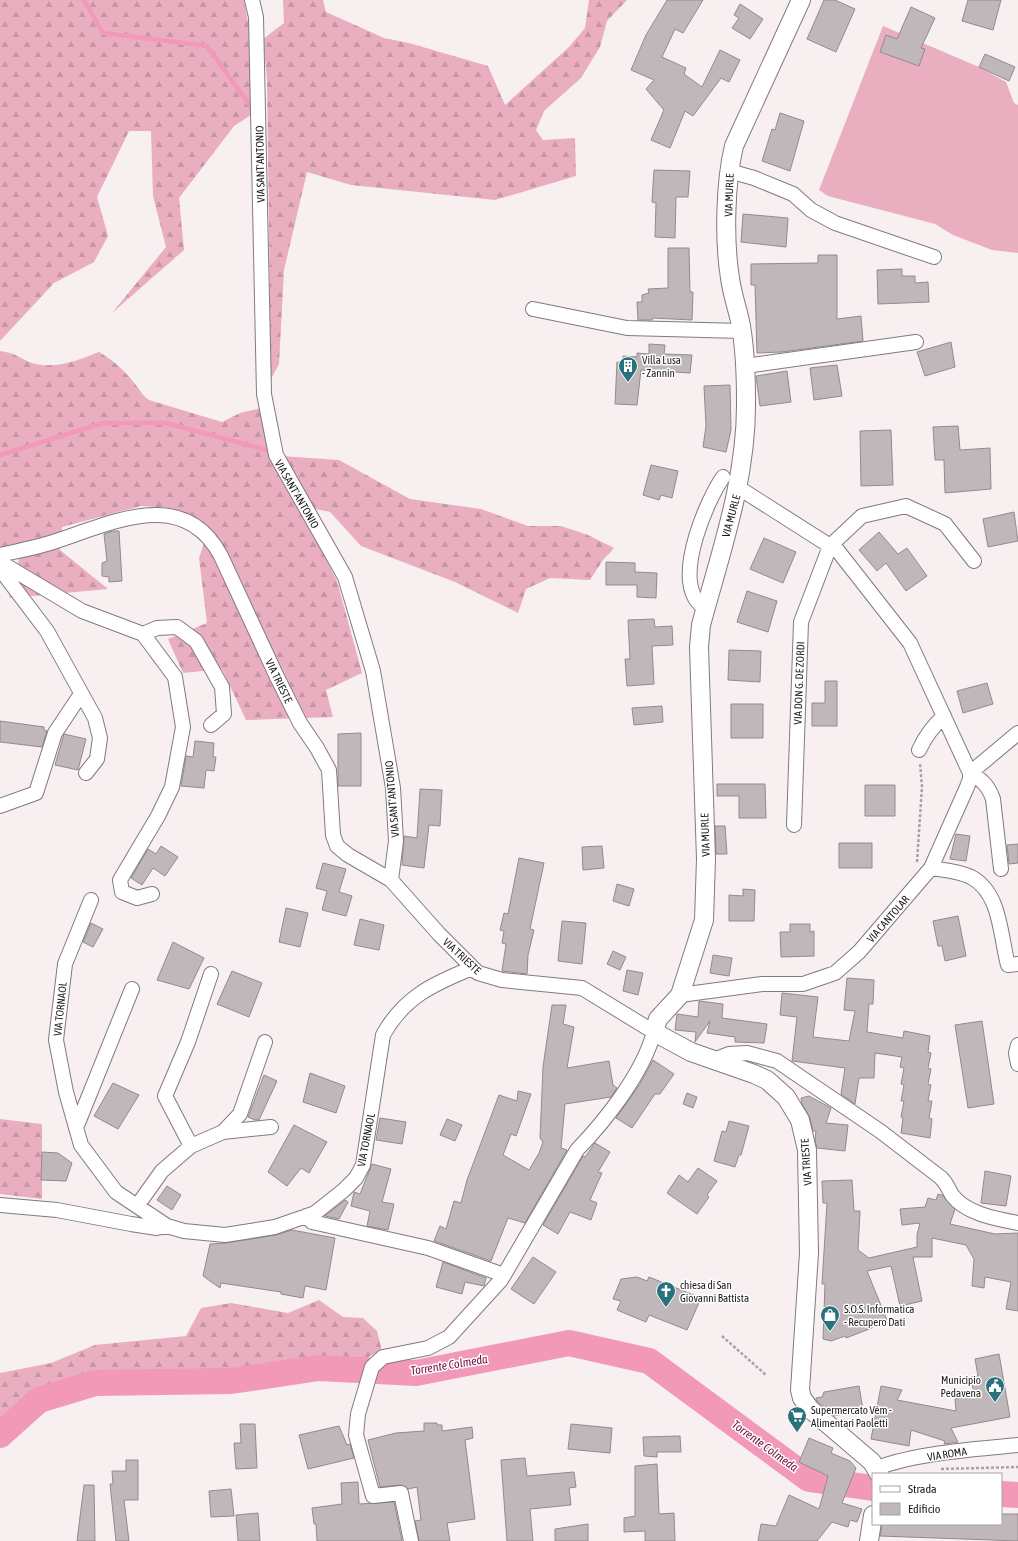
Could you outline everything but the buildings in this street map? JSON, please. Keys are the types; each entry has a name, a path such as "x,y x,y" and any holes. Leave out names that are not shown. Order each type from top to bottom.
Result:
{"main road":[{"name":"VIA MURLE","path":"654,1032 658,1019 680,995 704,920 706,859 699,647 701,625 738,488 746,440 745,366 742,331 730,279 728,253 729,171 734,146 801,0"},
{"name":"VIA TRIESTE","path":"654,1032 691,1052 767,1080 786,1097 800,1120 807,1150 809,1253 800,1380 801,1394 810,1409 856,1448 878,1471"}],"street":[{"name":"VIA SANT'ANTONIO","path":"252,0 256,17 257,33 264,394 276,455 345,576 373,671 393,788 396,841 391,880"},
{"path":"729,171 754,178 793,194 811,210 835,223 934,258"},
{"path":"533,309 627,328 742,331"},
{"path":"745,366 916,342"},
{"path":"705,610 695,598 691,586 690,572 692,551 710,499 723,477"},
{"path":"738,488 838,551 910,642 970,773 990,788 993,799 1001,869"},
{"name":"VIA DON G. DE ZORDI","path":"794,825 801,622 830,546 862,516 906,506 945,524 974,561"},
{"name":"VIA TRIESTE","path":"0,554 48,544 134,516 168,516 200,528 215,544 277,677 300,723 317,748 328,770 334,841 337,846 348,855 391,880 439,934 472,968 483,976 502,980 582,988 654,1032"},
{"path":"0,562 82,611 144,634 175,677 183,727 172,787 158,816 120,880 122,892 138,898 152,894"},
{"path":"0,569 47,631 95,718 100,738 97,759 86,773"},
{"path":"144,634 157,628 177,627 196,641 222,687 224,714 211,725"},
{"path":"0,806 36,793 55,734 81,694"},
{"path":"919,750 924,739 934,725 944,716"},
{"path":"970,773 1018,733"},
{"name":"VIA CANTOLAR","path":"680,995 762,984 803,984 835,973 859,952 931,868 967,787 970,779 970,773"},
{"path":"931,868 958,872 970,877 988,892 994,903 1008,965 1018,964"},
{"name":"VIA TORNAOL","path":"91,900 64,964 56,1040 66,1092 76,1128 81,1145 116,1192 167,1226 184,1231 225,1235 275,1227 315,1213 344,1190 356,1178 363,1165 383,1035 392,1017 414,997 439,982 472,968"},
{"path":"191,1146 165,1096 188,1042 211,974"},
{"path":"76,1128 132,989"},
{"path":"411,1541 401,1493 373,1496 356,1435 358,1414 372,1367 383,1357 428,1348 449,1337 502,1277 577,1150 592,1135 630,1083 651,1043 654,1032"},
{"path":"224,1132 240,1114 264,1042"},
{"path":"1018,1045 1016,1053 1018,1064"},
{"path":"714,1060 729,1054 747,1053 778,1061 880,1130 940,1176 948,1184 953,1195 967,1207 995,1220 1018,1222"},
{"path":"138,1206 162,1171 191,1146 224,1132 271,1127"},
{"name":"VIA TORNAOL","path":"0,1205 57,1210 157,1228 167,1226"},
{"path":"306,1216 312,1222 390,1238 428,1248 502,1277"},
{"name":"VIA ROMA","path":"878,1471 892,1463 974,1450 1018,1445"}],"path":[{"path":"919,750 922,787 918,852 920,882"},
{"path":"722,1336 766,1375"},
{"path":"937,1469 1018,1467"}],"green space":[{"path":"0,0 244,0 250,33 251,115 234,126 179,198 184,250 112,313 166,247 153,196 151,131 129,131 97,197 108,236 94,262 54,283 0,341"},
{"path":"283,0 323,0 326,12 384,38 409,43 488,66 505,105 569,47 585,28 589,0 627,0 607,21 600,47 581,78 544,111 536,130 543,140 575,138 576,176 495,200 351,185 307,172 284,270 279,364 271,379 267,79 263,39 284,23"},
{"path":"883,26 979,67 1006,82 1014,103 1018,105 1018,253 992,250 953,235 935,224 828,196 819,190"},
{"path":"0,351 14,354 32,363 40,365 58,365 75,361 99,352 123,370 149,400 222,422 240,413 261,408 263,428 272,460 302,512 337,581 362,673 326,690 333,717 246,720 222,669 183,673 168,639 207,623 199,558 208,532 169,508 141,506 62,527 60,550 108,589 9,598 21,552 0,551"},
{"path":"281,456 339,460 410,499 481,509 528,526 561,526 588,535 614,548 603,560 590,580 550,578 526,589 518,613 455,582 361,546 330,512 311,508"},
{"path":"0,1119 42,1124 42,1199 0,1194"},
{"path":"319,1300 343,1317 363,1318 377,1331 382,1351 373,1354 366,1359 360,1366 356,1375 341,1373 314,1374 262,1384 111,1386 89,1389 61,1397 0,1433 0,1373 51,1363 95,1345 186,1336 201,1308 231,1303 288,1313"}],"waterway":[{"path":"84,0 103,33 207,46 251,107"},
{"path":"0,455 103,423 166,423 267,450"},
{"name":"Torrente Colmeda","path":"0,1435 39,1400 95,1383 231,1381 319,1368 416,1373 569,1343 649,1361 809,1479 872,1488"},
{"name":"Torrente Colmeda","path":"1002,1494 1018,1495"}],"place":[{"name":"Villa Lusa - Zannin","path":"628,383"},
{"name":"chiesa di San Giovanni Battista","path":"666,1308"},
{"name":"S.O.S. Informatica - Recupero Dati","path":"830,1332"},
{"name":"Municipio Pedavena","path":"995,1403"},
{"name":"Supermercato Vèm - Alimentari Paoletti","path":"797,1433"}]}
